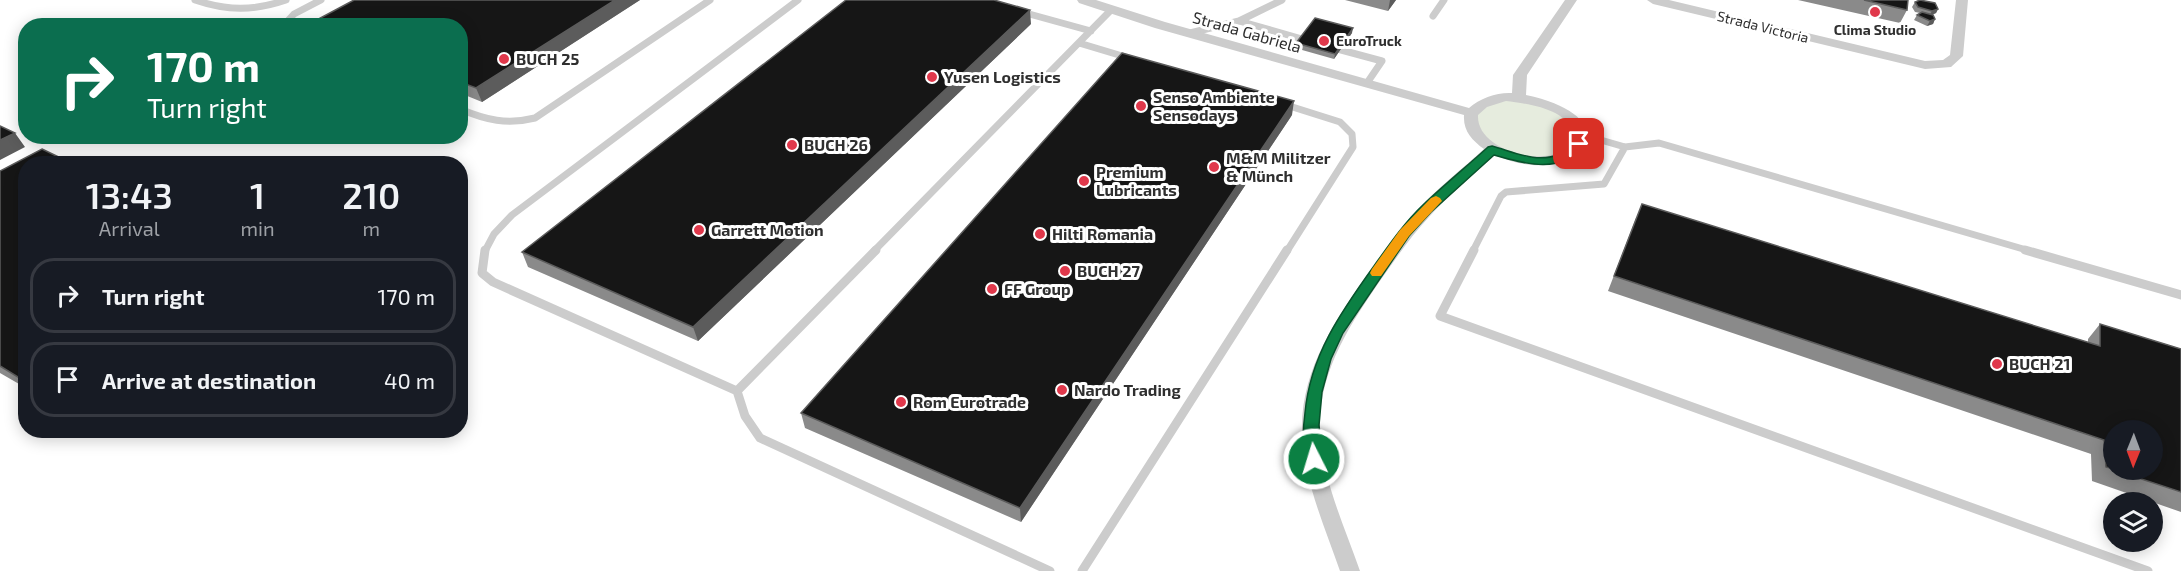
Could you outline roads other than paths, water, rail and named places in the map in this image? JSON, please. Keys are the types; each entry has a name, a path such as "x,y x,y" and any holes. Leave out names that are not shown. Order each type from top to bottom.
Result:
{"street":[{"name":"Strada Gabriela","path":"1083,0 1190,33 1472,113"},
{"path":"1519,98 1520,75 1571,0"},
{"name":"Strada Victoria","path":"1653,0 1910,63 1937,65 1946,64 1956,56 1962,0"},
{"path":"1519,98 1540,102 1560,110 1577,126 1580,134 1579,144 1572,153 1561,159 1527,161 1492,150 1480,141 1473,132 1470,122 1472,113 1477,107 1495,99 1519,98"},
{"path":"1350,571 1314,459 1311,425 1314,392 1324,359 1348,314 1405,233 1426,209 1492,150"}],"lane":[{"path":"195,0 221,9 240,11 258,9 286,0"},
{"path":"290,18 321,0"},
{"path":"468,112 505,124 535,118 710,0"},
{"path":"737,391 493,282 482,273 480,259 488,243 512,215 798,0"},
{"path":"1190,33 1239,21 1282,0"},
{"path":"1433,16 1444,0"},
{"path":"1014,9 1091,31"},
{"path":"737,391 1111,10"},
{"path":"1239,21 1316,43"},
{"path":"1079,43 1136,60"},
{"path":"1327,46 1382,61 1367,83"},
{"path":"1082,571 1353,147 1352,134 1340,122 1272,101"},
{"path":"1580,134 1625,147 1659,143 2181,295"},
{"path":"1625,147 1604,184 1513,190 1501,196 1440,316 2148,571"},
{"path":"737,391 740,408 749,427 760,438 1050,571"}],"place":[{"name":"Clima Studio","path":"1875,12"},
{"name":"EuroTruck","path":"1324,41"},
{"name":"BUCH 25","path":"504,59"},
{"name":"Yusen Logistics","path":"932,77"},
{"name":"Senso Ambiente Sensodays","path":"1141,106"},
{"name":"BUCH 26","path":"792,145"},
{"name":"M&M Militzer & Münch","path":"1214,167"},
{"name":"Premium Lubricants","path":"1084,181"},
{"name":"Garrett Motion","path":"699,230"},
{"name":"Hilti Romania","path":"1040,234"},
{"name":"BUCH 27","path":"1065,271"},
{"name":"FF Group","path":"992,289"},
{"name":"BUCH 21","path":"1997,364"},
{"name":"Nardo Trading","path":"1062,390"},
{"name":"Rom Eurotrade","path":"901,402"}]}
